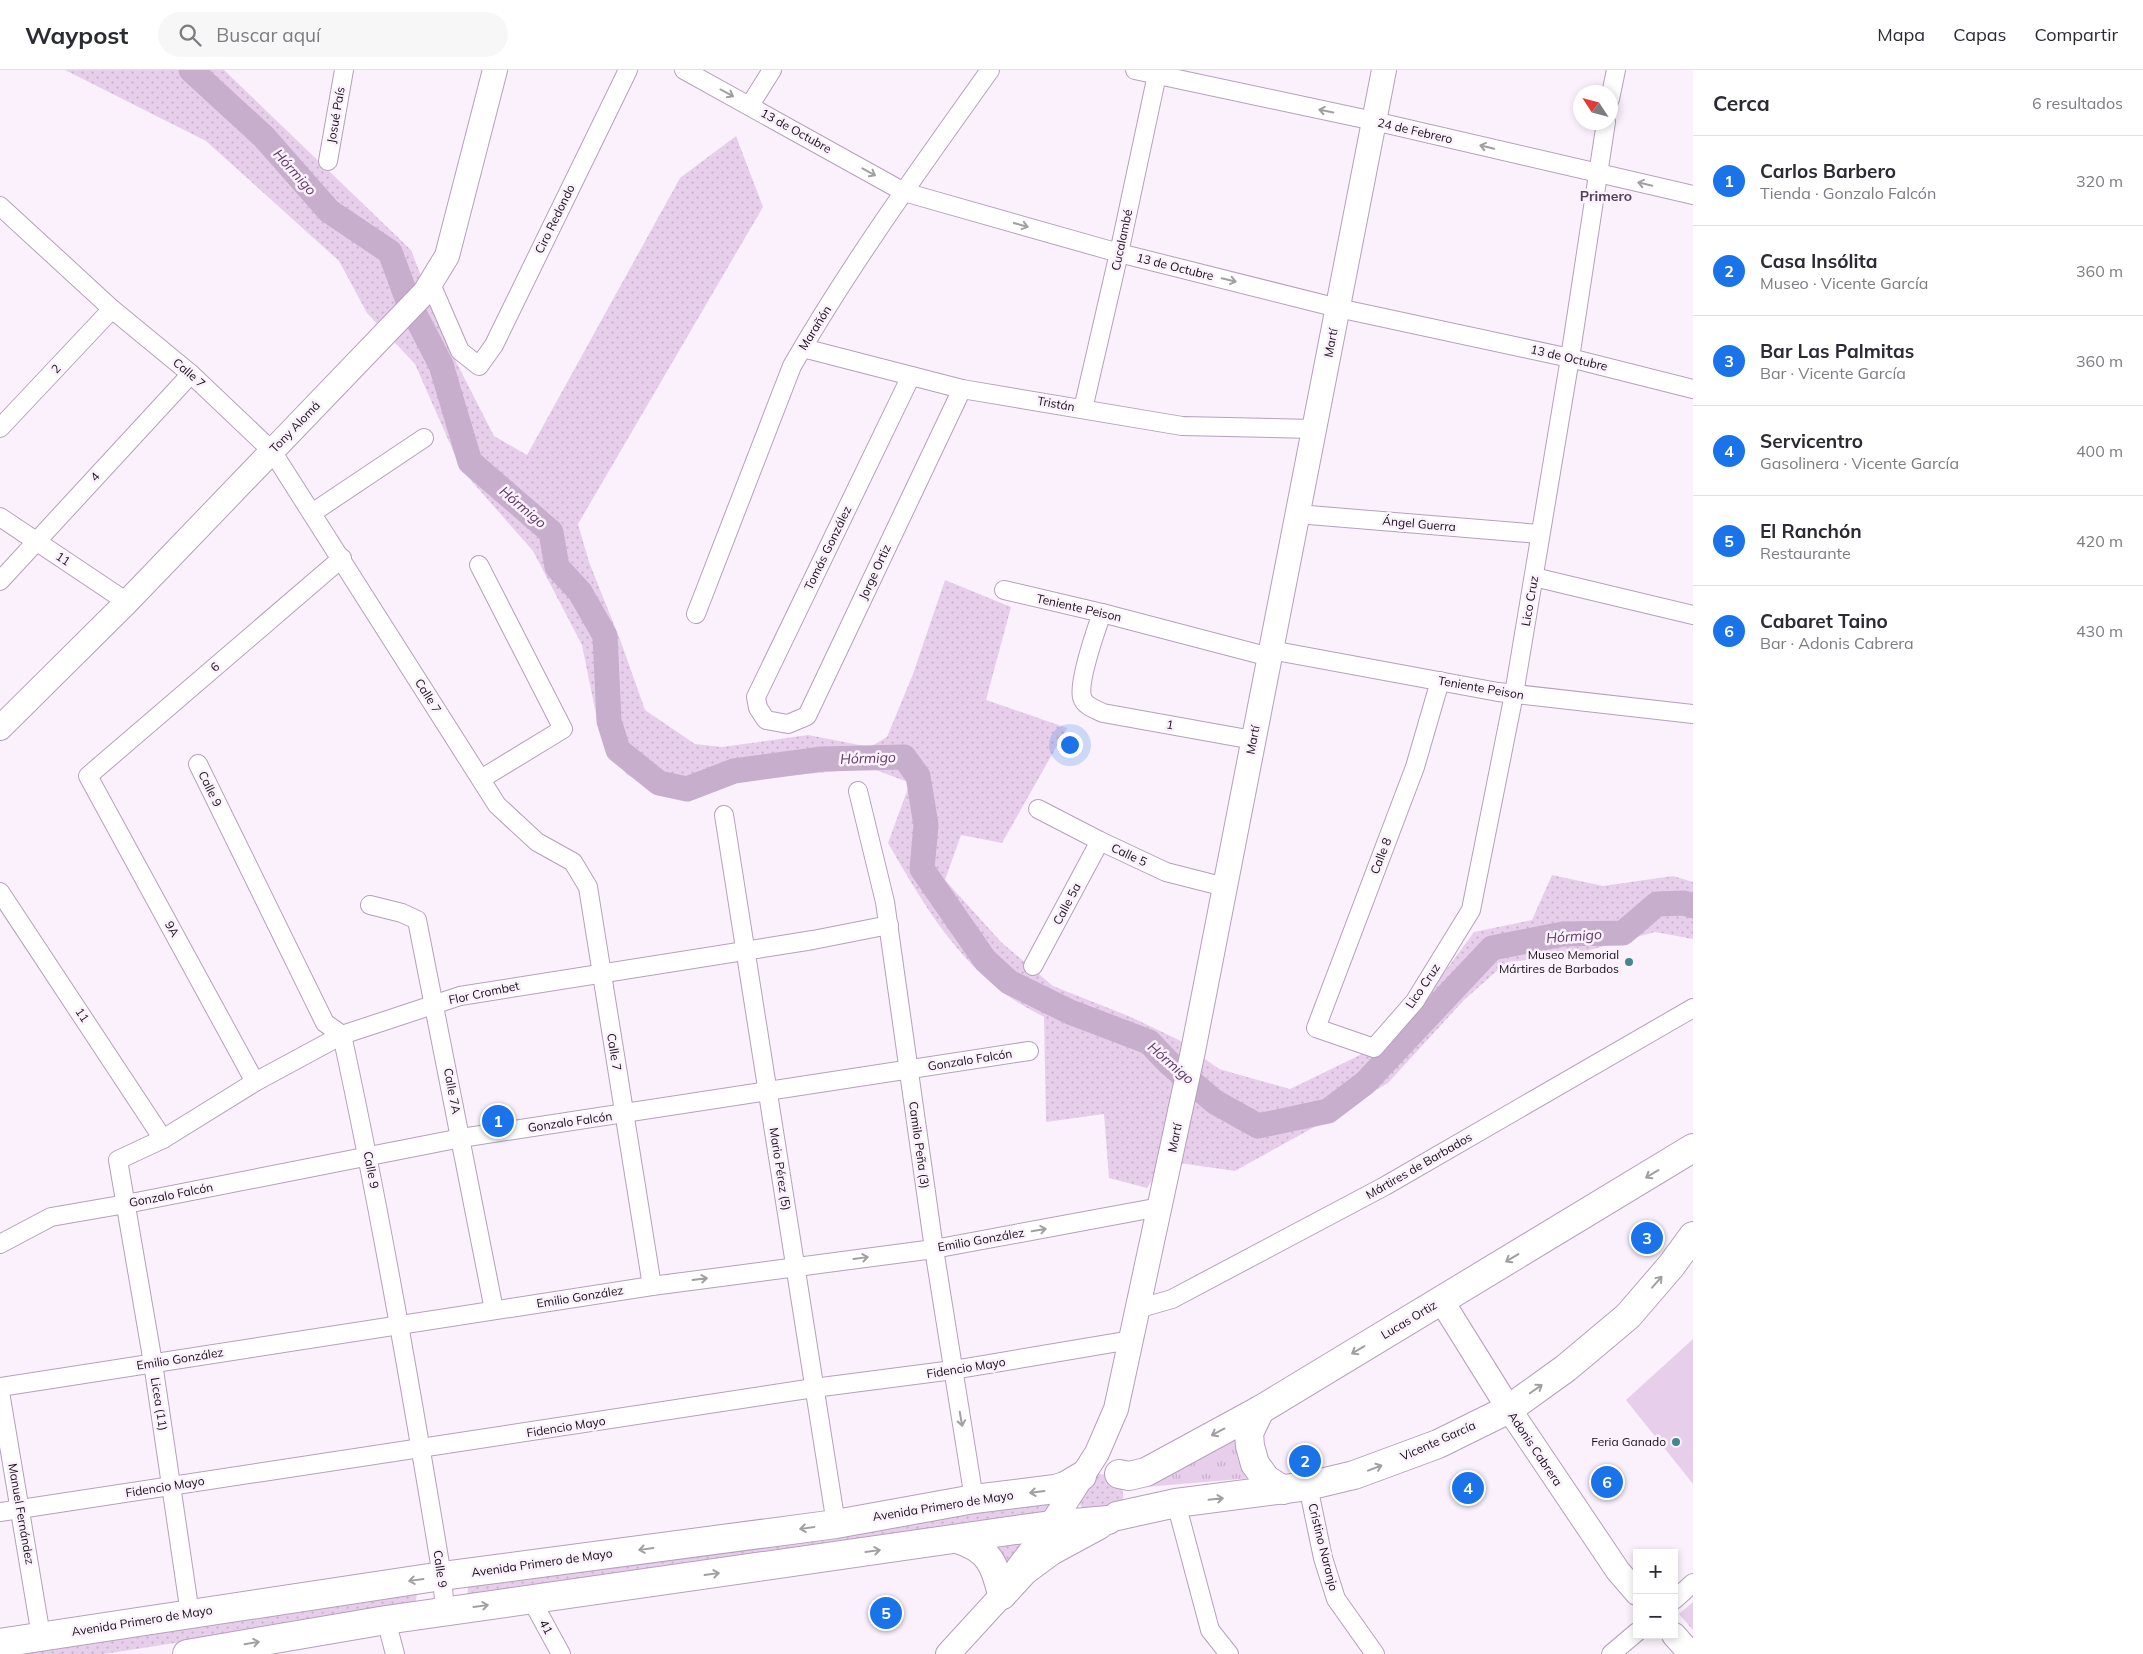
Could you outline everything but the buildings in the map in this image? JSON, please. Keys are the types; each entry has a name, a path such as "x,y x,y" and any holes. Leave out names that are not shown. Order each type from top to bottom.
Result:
{"main road":[{"name":"Tony Alomá","path":"0,728 127,602 393,327 428,288 447,256 494,70"},
{"name":"Martí","path":"1119,1474 1112,1462 1110,1451 1116,1409 1193,1051 1384,70"},
{"name":"Lucas Ortiz","path":"1119,1474 1129,1476 1146,1472 1260,1410 1693,1148"},
{"name":"Vicente García","path":"1112,1518 1176,1503 1296,1488 1354,1475 1438,1444 1508,1409 1566,1368 1628,1316 1672,1266 1693,1236"},
{"name":"Adonis Cabrera","path":"1441,1300 1508,1409 1618,1571 1633,1588"},
{"name":"Martí","path":"948,1654 1002,1595 1018,1568 1051,1525 1104,1439 1116,1409"},
{"path":"1260,1410 1249,1433 1255,1464 1266,1479 1296,1488"},
{"path":"1002,1595 1031,1565 1051,1551 1112,1518 1126,1504 1128,1497 1125,1481 1119,1474 1110,1469 1100,1468 1090,1471 1082,1476 1076,1492 1079,1508 1092,1519 1112,1518"},
{"name":"Avenida Primero de Mayo","path":"0,1643 442,1576 836,1524 974,1499 1055,1489 1065,1486 1082,1476"},
{"path":"186,1654 386,1620 957,1540 1051,1525 1112,1518"},
{"path":"957,1540 973,1544 991,1561 998,1574 1002,1595"},
{"path":"1678,1639 1691,1654"}],"street":[{"name":"Josué País","path":"328,161 344,70"},
{"name":"Ciro Redondo","path":"428,288 460,351 478,366 494,344 628,70"},
{"name":"13 de Octubre","path":"684,70 904,192 1119,253 1338,308 1570,358 1693,389"},
{"path":"750,105 772,70"},
{"name":"Marañón","path":"696,614 792,366 904,192 990,70"},
{"name":"24 de Febrero","path":"1135,70 1158,72 1693,195"},
{"path":"1613,85 1616,70"},
{"name":"Cucalambé","path":"1083,409 1158,72"},
{"name":"Lico Cruz","path":"1374,1048 1415,1001 1470,910 1514,694 1570,358 1605,130"},
{"name":"Calle 7","path":"0,206 112,309 191,374 272,451 342,558 497,805 537,842 573,862 588,888 652,1286"},
{"name":"2","path":"0,428 112,309"},
{"name":"Tristán","path":"802,348 962,389 1182,426 1314,429"},
{"name":"4","path":"0,581 191,374"},
{"name":"Tomás González","path":"766,720 758,708 756,697 911,376"},
{"name":"Jorge Ortiz","path":"766,720 788,724 807,716 962,389"},
{"path":"312,513 424,438"},
{"name":"Ángel Guerra","path":"1297,514 1540,534"},
{"name":"11","path":"0,517 127,602"},
{"name":"6","path":"88,776 342,558"},
{"path":"479,565 563,729 481,779"},
{"path":"1534,577 1693,615"},
{"name":"Teniente Peison","path":"1004,590 1270,653 1514,694 1693,714"},
{"name":"1","path":"1102,613 1088,656 1083,683 1082,697 1088,706 1103,713 1253,740"},
{"name":"Calle 8","path":"1374,1048 1316,1028 1415,767 1440,681"},
{"name":"Calle 9","path":"198,764 325,1023 342,1035 368,1156 399,1325 442,1576 445,1612"},
{"name":"9A","path":"88,776 255,1082"},
{"name":"Camilo Peña (3)","path":"858,791 889,925 934,1248 974,1499"},
{"name":"Calle 5","path":"1038,809 1166,872 1225,887"},
{"name":"Mario Pérez (5)","path":"724,815 836,1524"},
{"name":"Calle 5a","path":"1034,966 1100,841"},
{"name":"11","path":"0,892 163,1139"},
{"name":"Calle 7A","path":"370,906 402,913 417,920 494,1310"},
{"name":"Flor Crombet","path":"118,1165 118,1160 163,1139 255,1082 342,1035 460,996 602,972 745,951 889,925"},
{"name":"Mártires de Barbados","path":"1137,1309 1172,1299 1385,1186 1693,1008"},
{"name":"Gonzalo Falcón","path":"0,1244 50,1217 126,1204 461,1138 1029,1051"},
{"name":"Licea (11)","path":"118,1165 153,1363 190,1614"},
{"name":"Emilio González","path":"0,1386 652,1286 934,1248 1160,1207"},
{"name":"Fidencio Mayo","path":"0,1512 814,1388 953,1370 1131,1340"},
{"name":"Manuel Fernández","path":"0,1392 41,1636"},
{"name":"Cristino Naranjo","path":"1296,1488 1323,1558 1336,1599 1375,1654"},
{"path":"1176,1503 1210,1630 1229,1654"},
{"path":"1678,1597 1693,1584"},
{"name":"41","path":"531,1599 561,1654"},
{"path":"386,1620 390,1653"},
{"path":"1610,1654 1633,1635"}],"green space":[{"path":"65,70 224,70 411,250 449,348 494,436 527,455 680,178 736,136 763,207 578,524 589,562 621,642 645,710 695,744 722,747 808,735 870,747 887,737 913,674 945,580 1011,607 986,700 1067,728 1002,843 961,835 945,880 1001,942 1053,986 1131,1017 1179,1040 1219,1069 1290,1089 1360,1055 1435,985 1474,932 1532,920 1552,875 1603,886 1673,876 1693,882 1693,939 1655,932 1568,956 1507,962 1464,1000 1388,1083 1235,1171 1165,1161 1147,1188 1109,1178 1104,1114 1046,1122 1044,1017 1001,991 966,958 937,923 888,843 910,783 871,768 751,779 689,794 666,797 626,774 598,724 582,645 533,551 461,469 415,364 367,313 339,261 206,141"},
{"name":"Feria Ganado","path":"1693,1339 1693,1484 1626,1400"},
{"path":"1235,1433 1253,1478 1145,1487 1143,1482"},
{"path":"1096,1474 1110,1476 1119,1483 1123,1494 1121,1508 1083,1510 1079,1502"},
{"path":"1059,1499 1051,1514 467,1600 468,1587"},
{"path":"1035,1535 1011,1570 995,1543"},
{"path":"417,1593 415,1606 104,1654 17,1654"},
{"path":"1693,1602 1693,1630 1679,1614"}],"waterway":[{"name":"Hórmigo","path":"191,70 264,137 329,211 390,252 408,301 441,365 470,462 551,532 557,567 580,592 605,636 609,721 618,750 659,783 687,789 734,771 822,759 904,757 918,776 926,825 922,869 985,960 1009,982 1070,1012 1149,1042 1170,1064 1215,1102 1258,1126 1328,1111 1365,1083 1492,948 1563,934 1623,933 1657,904 1684,903 1693,906"}],"place":[{"name":"Museo Memorial Mártires de Barbados","path":"1629,962"},
{"name":"Carlos Barbero","path":"498,1121"},
{"name":"Bar Las Palmitas","path":"1647,1238"},
{"name":"Feria Ganado","path":"1676,1442"},
{"name":"Casa Insólita","path":"1305,1461"},
{"name":"Cabaret Taino","path":"1607,1482"},
{"name":"Servicentro","path":"1468,1488"},
{"name":"El Ranchón","path":"886,1613"}],"district":[{"name":"Primero","path":"1606,196"}]}
